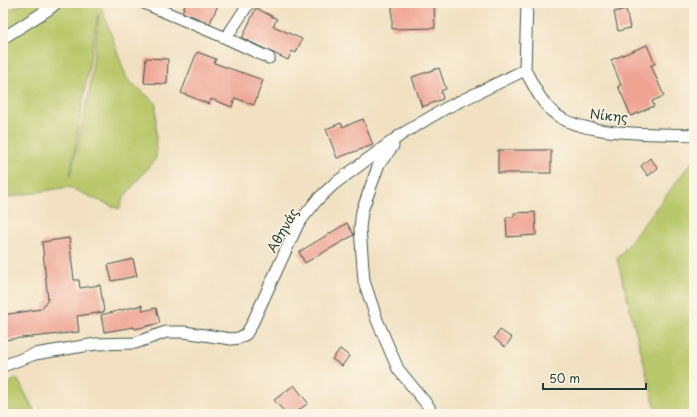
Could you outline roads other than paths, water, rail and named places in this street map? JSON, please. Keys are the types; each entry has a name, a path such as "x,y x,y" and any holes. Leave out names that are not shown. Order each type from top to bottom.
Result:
{"street":[{"path":"3,38 56,3"},
{"path":"144,3 269,58"},
{"path":"226,38 249,3"},
{"path":"525,70 526,3"},
{"name":"Αθηνάς","path":"3,366 35,354 96,344 135,343 166,332 184,332 231,339 242,336 251,326 298,224 317,200 334,184 402,134 446,108 525,70"},
{"name":"Νίκης","path":"525,70 552,112 565,121 592,130 694,135"},
{"path":"402,134 379,164 362,211 360,228 364,281 398,369 429,407 431,414"}]}
